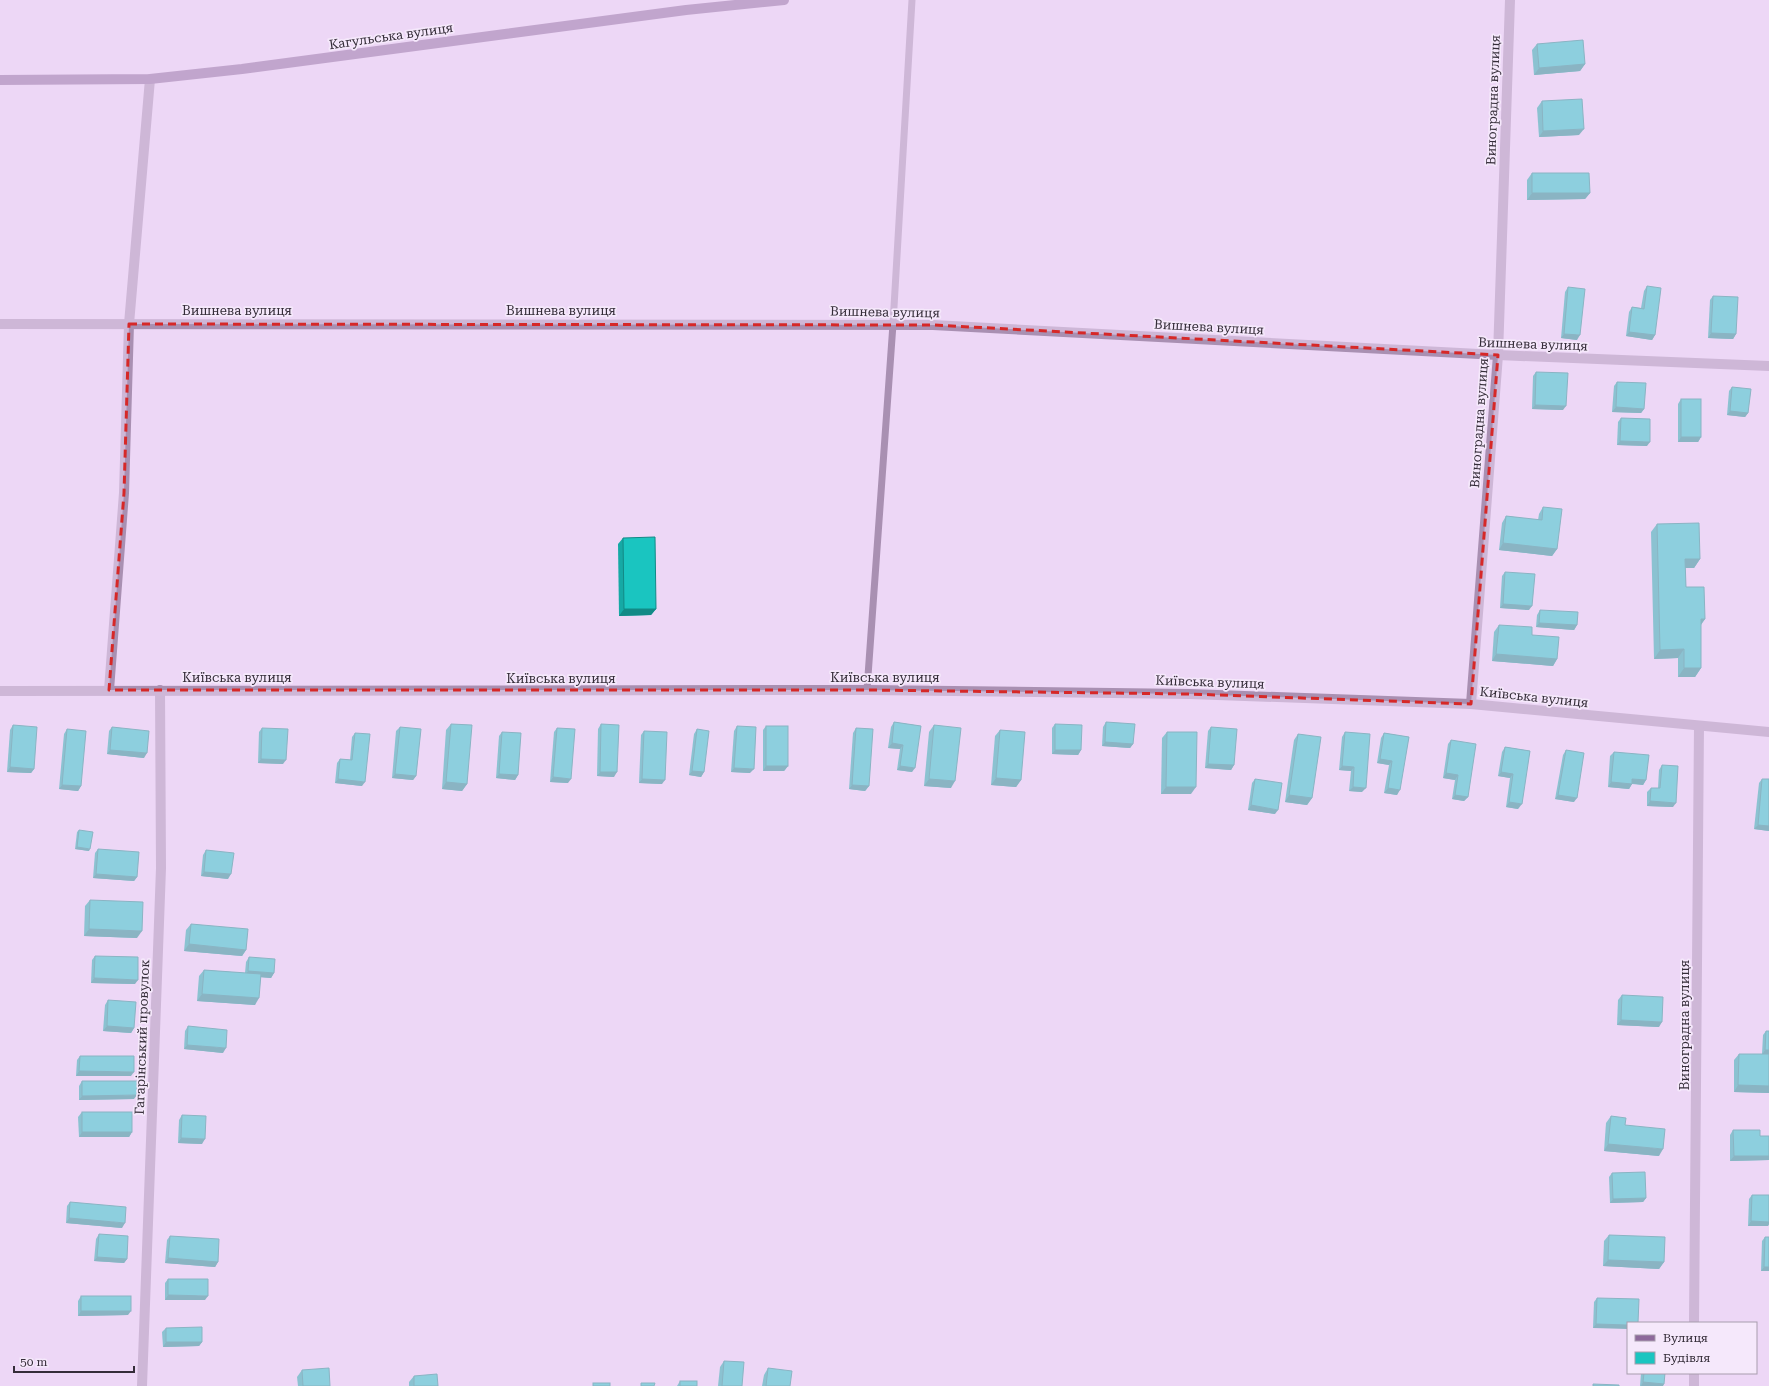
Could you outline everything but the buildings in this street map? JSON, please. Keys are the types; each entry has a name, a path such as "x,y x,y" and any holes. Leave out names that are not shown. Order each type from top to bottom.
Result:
{"street":[{"name":"Кагульська вулиця","path":"0,80 150,79 242,69 686,10 784,0"},
{"name":"Виноградна вулиця","path":"1471,704 1498,356 1510,0"},
{"path":"109,690 124,493 130,324 150,79"},
{"name":"Вишнева вулиця","path":"0,324 941,325 1498,356 1769,366"},
{"name":"Гагарінський провулок","path":"142,1386 161,868 160,690"},
{"name":"Київська вулиця","path":"0,691 867,690 1190,694 1471,704 1769,732"},
{"name":"Виноградна вулиця","path":"1694,1322 1699,726"},
{"path":"1694,1374 1694,1386"}],"lane":[{"path":"867,690 912,0"}],"highlighted area":[{"path":"129,324 933,325 1498,355 1471,704 1190,694 867,690 109,690 124,493"}]}
